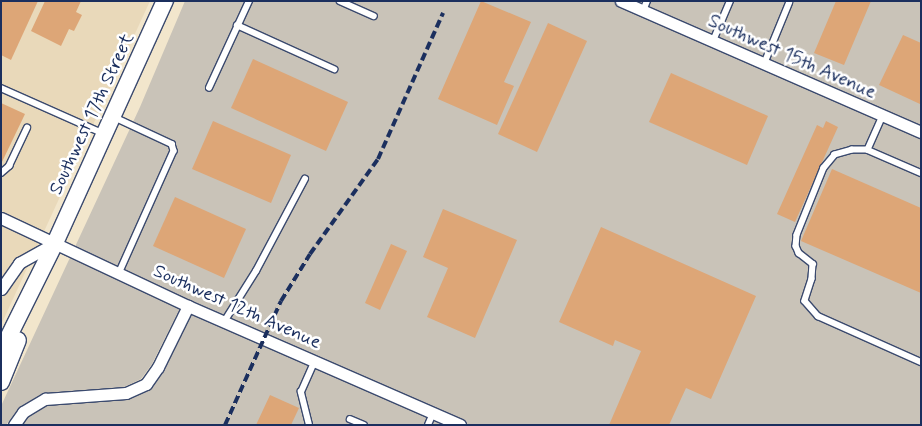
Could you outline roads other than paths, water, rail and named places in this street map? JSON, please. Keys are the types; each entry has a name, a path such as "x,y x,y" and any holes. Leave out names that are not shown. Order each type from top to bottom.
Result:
{"main road":[{"name":"Southwest 17th Street","path":"1,352 55,243 165,1"},
{"name":"Southwest 17th Street","path":"1,382 55,243"}],"street":[{"name":"Southwest 15th Avenue","path":"621,1 645,6 713,41 921,132"},
{"name":"Southwest 12th Avenue","path":"1,218 188,306 460,425"},
{"path":"1,289 19,263 55,243"},
{"path":"14,425 23,412 45,399 126,393 146,384 158,368 188,306"}],"lane":[{"path":"209,88 248,1"},
{"path":"340,1 374,16"},
{"path":"713,41 730,1"},
{"path":"764,64 789,3"},
{"path":"237,25 334,69"},
{"path":"1,88 104,134"},
{"path":"112,116 172,144 174,151 120,274"},
{"path":"868,150 883,116"},
{"path":"1,173 9,166 26,128"},
{"path":"921,173 868,150 852,150 835,155 824,168 797,235 796,246 799,253 813,264 812,279 805,302 818,316 921,362"},
{"path":"224,322 256,271 305,179"},
{"path":"309,425 301,392 315,361"},
{"path":"428,425 433,413"},
{"path":"350,419 364,425"}],"railway":[{"path":"225,425 281,301 310,254 378,159 443,13"}]}
